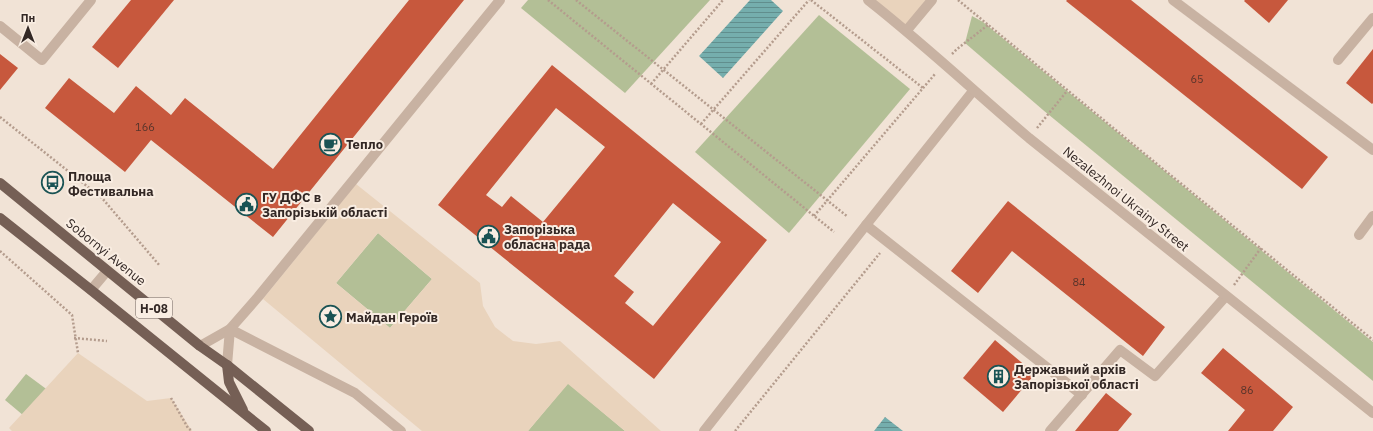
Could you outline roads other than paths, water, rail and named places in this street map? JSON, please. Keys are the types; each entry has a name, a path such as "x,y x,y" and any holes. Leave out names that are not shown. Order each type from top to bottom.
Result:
{"main road":[{"name":"Sobornyi Avenue","path":"0,183 200,346 227,365 309,431"},
{"name":"Н-08","path":"0,218 266,431"},
{"path":"227,365 229,382 245,414"}],"street":[{"path":"0,26 42,60 91,0"},
{"path":"200,346 230,329 263,291 500,0"},
{"name":"Nezalezhnoi Ukrainy Street","path":"868,0 907,30 944,62 973,91 1029,138 1373,413"},
{"path":"907,30 932,0"},
{"path":"1173,0 1373,150"},
{"path":"1338,60 1373,18"},
{"path":"704,431 973,91"},
{"path":"1359,235 1373,216"},
{"path":"866,225 1082,394"},
{"path":"91,290 107,271"},
{"path":"1050,431 1120,350 1155,376 1226,296"},
{"path":"227,365 230,329"},
{"path":"230,329 355,393 401,431"}],"water":[{"path":"750,0 771,0 783,11 723,78 699,56"},
{"path":"885,417 903,431 874,431"}],"place":[{"name":"Тепло","path":"331,144"},
{"name":"Площа Фестивальна","path":"53,183"},
{"name":"ГУ ДФС в Запорізькій області","path":"247,204"},
{"name":"Запорізька обласна рада","path":"489,236"},
{"name":"Майдан Героїв","path":"330,317"},
{"name":"Державний архів Запорізької області","path":"999,376"}]}
